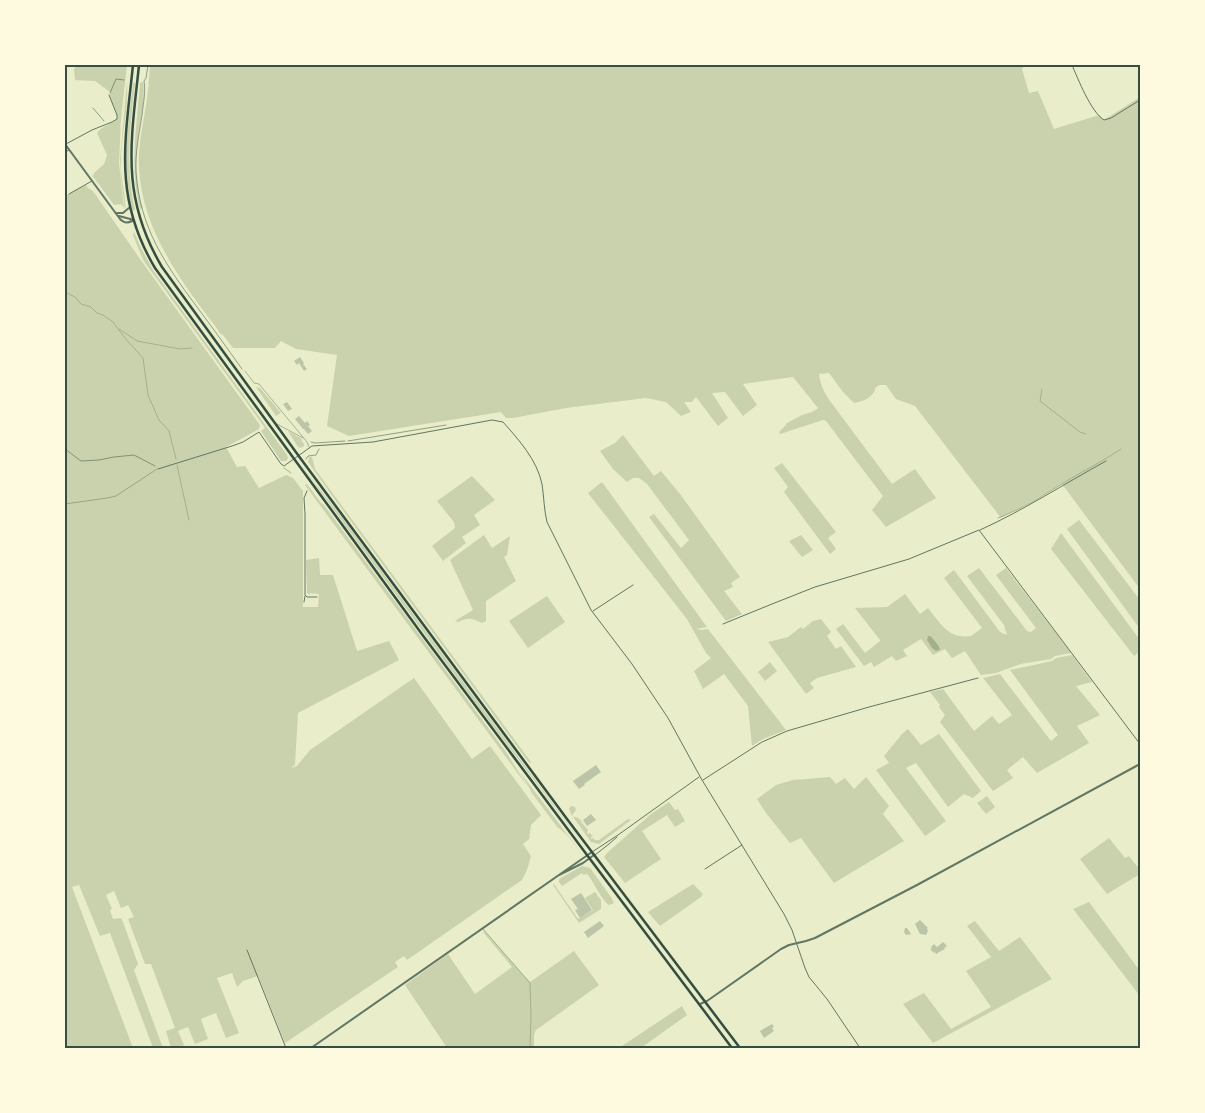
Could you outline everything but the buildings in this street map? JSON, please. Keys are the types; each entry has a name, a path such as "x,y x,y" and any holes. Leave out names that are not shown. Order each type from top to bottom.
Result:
{"main road":[{"path":"133,65 124,154 125,178 134,220 144,247 159,273 418,629 732,1048"},
{"path":"139,65 132,138 132,185 140,219 153,250 167,274 298,455 594,855 740,1048"},
{"path":"134,220 140,219"}],"street":[{"path":"1072,65 1083,91 1098,116 1104,120 1111,118 1140,100"},
{"path":"109,96 117,117 114,121 65,144 116,214 134,220"},
{"path":"65,152 69,150"},
{"path":"69,194 92,181"},
{"path":"116,214 123,213 130,207"},
{"path":"158,468 232,446 243,442 259,432 284,466 309,447 373,442 492,420 503,422 536,466 542,483 544,513 592,612 632,664 666,714 700,777 784,914 797,942 804,968 809,977 860,1048"},
{"path":"723,624 815,588 909,559 979,530 1036,502 1055,489 1106,461"},
{"path":"304,602 304,498 307,491"},
{"path":"979,530 1140,744"},
{"path":"592,612 633,585"},
{"path":"305,595 317,597"},
{"path":"702,780 778,734 978,678"},
{"path":"700,1004 781,949 823,934 1140,764"},
{"path":"588,857 592,852 700,777"},
{"path":"311,1048 554,878 594,855 618,835"},
{"path":"705,869 742,845"},
{"path":"247,950 286,1048"}],"lane":[{"path":"245,371 254,383 259,384 309,447"},
{"path":"276,424 304,439"},
{"path":"284,466 291,473"},
{"path":"65,504 116,496 158,468"}],"path":[{"path":"148,65 144,81 145,94 138,138 136,168 140,200 147,224 168,267 245,371"},
{"path":"109,96 116,79 124,80"},
{"path":"93,108 106,125"},
{"path":"309,441 315,443 352,440 447,425"},
{"path":"306,459 308,456 316,455 319,447"},
{"path":"65,449 81,461 134,455 158,468"}],"shaded area":[{"path":"77,65 127,65 121,119 119,163 124,208 121,204 114,205 92,175 104,164 107,155 97,133 118,118 110,92 95,81 75,80 74,69"},
{"path":"150,65 1025,65 1022,69 1029,93 1038,91 1054,129 1099,115 1104,120 1140,97 1140,589 1062,484 1001,518 915,406 896,399 886,385 879,385 870,397 854,403 829,373 819,374 821,385 826,394 892,484 915,469 936,498 886,527 872,510 883,496 826,421 823,420 780,434 779,432 787,423 818,408 793,377 743,384 757,405 743,416 725,392 712,393 728,418 718,426 696,397 692,402 684,402 691,412 681,416 666,402 646,398 566,408 513,418 506,418 501,412 349,436 327,426 337,355 296,349 281,341 275,348 233,348 223,335 218,332 166,255 148,213 142,191 139,168"},
{"path":"127,82 127,103 121,157 125,210 121,178 120,159"},
{"path":"143,82 143,103 137,155 137,182 142,208 140,209 134,162 140,83"},
{"path":"133,83 135,83 129,162 135,210 133,211 127,181 126,148"},
{"path":"86,185 93,191 260,425 259,429 226,447 237,467 245,466 259,488 286,475 293,478 303,491 303,607 318,607 319,594 310,593 310,595 307,593 306,560 319,558 320,575 333,575 357,651 389,641 399,660 298,713 295,765 292,768 297,766 310,750 414,678 472,759 490,746 541,815 531,825 529,839 523,844 531,856 522,880 407,960 404,956 395,962 398,967 285,1043 258,976 243,981 237,987 232,973 217,978 239,1033 226,1038 216,1013 201,1019 208,1039 195,1044 188,1027 178,1031 184,1045 171,1048 166,1031 175,1028 151,964 145,964 128,919 134,917 128,905 121,908 114,891 106,895 112,909 110,910 113,919 121,918 123,922 138,964 134,970 163,1048 153,1048 110,933 100,936 79,885 72,887 133,1048 65,1048 65,196"},
{"path":"134,232 153,270 287,455 286,461 281,461 261,431 265,428 143,260 133,235"},
{"path":"256,387 260,388 281,413 276,416"},
{"path":"288,431 302,439 304,446 298,447"},
{"path":"623,435 654,476 661,471 680,494 740,577 731,583 733,587 724,591 742,614 726,621 649,517 654,514 681,548 689,540 647,484 639,478 633,478 627,482 613,469 600,451 615,443"},
{"path":"308,457 312,457 315,469 530,763 336,501 308,462"},
{"path":"782,463 836,532 828,538 836,549 830,554 784,492 788,487 774,468"},
{"path":"301,465 341,516 584,846 476,704"},
{"path":"472,476 495,500 474,515 480,525 462,537 466,543 443,561 432,546 455,528 454,522 437,501"},
{"path":"602,482 707,627 696,629 708,629 786,730 763,739 752,746 748,706 724,674 703,689 694,671 711,658 706,653 687,619 588,493"},
{"path":"307,484 506,752 528,787 305,485"},
{"path":"1079,520 1140,600 1140,629 1067,529"},
{"path":"1061,533 1140,640 1140,654 1139,652 1134,656 1051,549"},
{"path":"484,535 492,548 510,536 507,555 504,557 516,581 486,601 486,621 482,623 468,619 458,622 455,621 473,610 450,560"},
{"path":"801,535 813,550 802,557 789,541"},
{"path":"979,568 1027,631 1031,632 1036,628 996,575 1006,568 1071,653 1055,656 1051,659 1021,664 996,673 981,675 965,651 952,658 945,649 933,655 921,639 903,650 907,656 896,661 892,656 874,667 871,662 864,666 836,629 843,624 865,653 880,640 855,608 887,607 905,594 920,614 928,608 941,625 951,633 971,636 982,628 944,578 954,570 1000,632 1007,635 1004,625 967,576"},
{"path":"547,596 565,622 528,648 509,621"},
{"path":"821,619 831,632 827,636 836,649 841,646 856,667 817,678 810,683 814,688 806,694 768,642 788,637 801,627 803,629 813,621"},
{"path":"928,636 936,642 939,650 936,651 932,648 927,640"},
{"path":"1072,655 1092,682 1076,686 1100,715 1077,726 1089,743 1037,773 1023,757 1007,770 1013,778 993,791 940,722 945,715 930,692 943,689 974,731 992,716 999,724 1012,715 983,678 1000,674 1051,741 1058,735 1010,670"},
{"path":"770,662 777,671 765,681 758,672"},
{"path":"908,729 921,745 939,734 981,791 973,798 964,794 948,807 916,763 906,768 946,821 925,836 876,770 889,763 884,756"},
{"path":"520,772 579,850 566,834 558,828 531,792"},
{"path":"830,777 836,784 845,778 854,789 866,777 889,806 883,814 904,841 834,883 801,838 790,843 757,799 776,785 793,780"},
{"path":"987,796 995,807 986,814 977,803"},
{"path":"669,802 675,810 678,809 685,821 675,827 667,815 642,831 661,859 625,883 604,857 651,814"},
{"path":"572,806 576,810 572,815 582,822 588,830 587,833 590,833 593,837 591,839 595,840 599,840 628,819 631,820 599,844 591,842 571,814 569,808"},
{"path":"1109,838 1125,858 1129,856 1140,870 1140,874 1107,894 1080,859"},
{"path":"582,866 590,868 614,903 609,905 606,903 587,874 583,875 582,873 562,886 559,879"},
{"path":"554,884 578,919 593,910 585,898 595,892 601,900 601,909 579,923"},
{"path":"693,884 703,894 701,897 660,926 648,912"},
{"path":"1089,902 1140,971 1140,996 1073,909"},
{"path":"975,921 999,951 1020,937 1052,979 933,1043 903,1004 924,993 951,1029 991,1007 966,971 991,957 967,926"},
{"path":"484,931 530,982 574,951 599,985 536,1030 534,1048 447,1048 405,985 448,954 475,994 512,967"},
{"path":"682,1006 687,1015 641,1048 619,1048"}],"waterway":[{"path":"65,292 75,297 81,304 91,307 97,313 113,322 143,358 148,395 159,420 169,431 176,459"},
{"path":"119,329 137,341 180,349 192,348"},
{"path":"1042,389 1040,401 1080,432 1086,434"},
{"path":"998,518 1035,500 1121,449"},
{"path":"177,465 189,520"},
{"path":"483,929 530,983 530,1048"}]}
